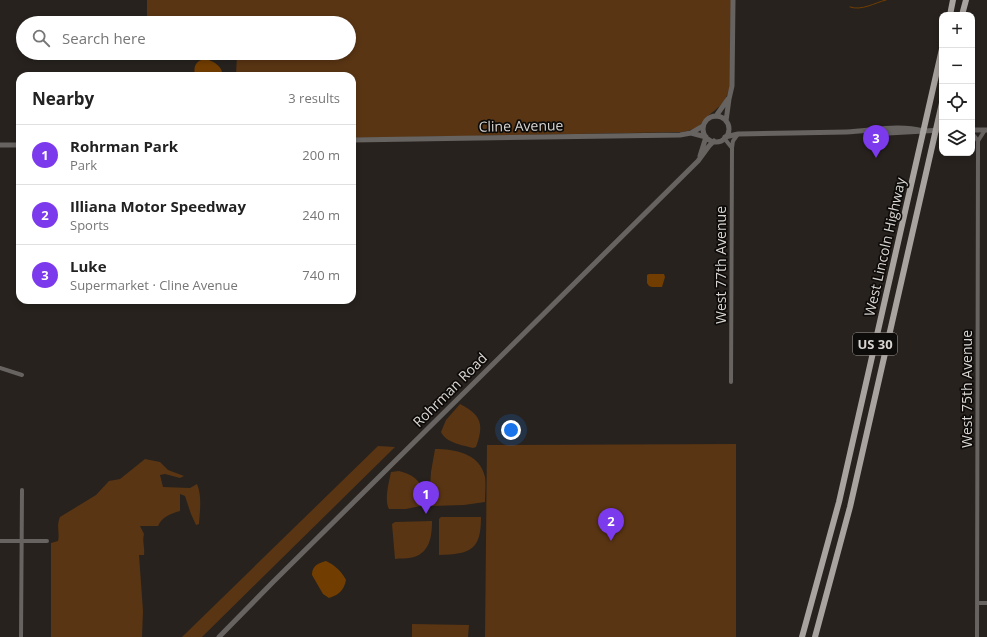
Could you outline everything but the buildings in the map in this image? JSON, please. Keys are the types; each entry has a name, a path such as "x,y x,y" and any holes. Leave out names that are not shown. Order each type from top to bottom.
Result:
{"main road":[{"path":"951,12 953,0"},
{"path":"963,12 966,0"},
{"name":"West Lincoln Highway","path":"802,637 839,502 939,62"},
{"name":"West Lincoln Highway","path":"815,637 850,507 939,131"}],"street":[{"path":"724,138 728,132 726,122 732,86 733,0"},
{"path":"729,99 716,116 708,119 703,126 706,137 714,141 719,141 738,134 826,132 888,128 913,128 923,131 939,131"},
{"path":"716,116 721,117 738,134"},
{"name":"Cline Avenue","path":"356,140 680,135 691,133 703,126"},
{"path":"975,130 986,130"},
{"path":"975,138 978,142 986,130"},
{"name":"Cline Avenue","path":"691,133 706,137"},
{"name":"West 77th Avenue","path":"731,382 732,148 733,141 738,134"},
{"name":"Rohrman Road","path":"698,161 706,137"},
{"path":"724,138 732,148"},
{"name":"Rohrman Road","path":"220,637 273,582 698,161 714,141"},
{"name":"West 75th Avenue","path":"977,637 978,142"},
{"path":"0,145 16,145"},
{"path":"0,368 22,375"},
{"path":"21,637 22,490"},
{"path":"0,541 47,541"},
{"path":"977,603 987,603"}],"shaded area":[{"path":"147,0 731,0 730,86 724,101 702,123 690,130 682,132 356,138 356,72 236,72 237,60 356,60 356,16 147,16"},
{"path":"208,60 218,65 222,72 194,72 196,64 200,61"},
{"path":"664,274 665,277 662,287 649,286 647,283 647,275"},
{"path":"460,404 473,412 479,421 479,439 476,447 473,448 459,445 450,441 443,436 441,432 446,420"},
{"path":"736,444 736,637 485,637 487,445"},
{"path":"378,446 395,447 202,637 182,637"},
{"path":"435,449 450,450 465,454 478,462 485,477 485,502 464,505 432,506 429,504 431,472"},
{"path":"145,459 160,462 168,470 184,476 180,478 165,474 160,475 163,487 190,488 197,484 200,493 200,503 199,524 196,525 185,496 180,494 180,511 167,516 158,526 140,526 144,534 144,555 139,555 143,611 142,637 51,637 51,543 58,541 58,523 60,517 96,495 109,481 120,479"},
{"path":"399,471 406,473 419,482 424,492 425,505 406,509 389,509 387,496 391,472"},
{"path":"441,517 481,517 479,537 472,548 459,553 439,555 439,519"},
{"path":"432,521 431,538 424,551 414,557 395,559 392,524 395,522"},
{"path":"326,561 338,569 346,580 344,587 340,592 329,598 323,594 312,575 313,569 318,564"},
{"path":"412,624 469,625 468,637 412,637"}],"waterway":[{"path":"850,7 859,8 886,0"}],"place":[{"name":"Luke","path":"876,158"},
{"name":"Rohrman Park","path":"426,514"},
{"name":"Illiana Motor Speedway","path":"611,541"}]}
